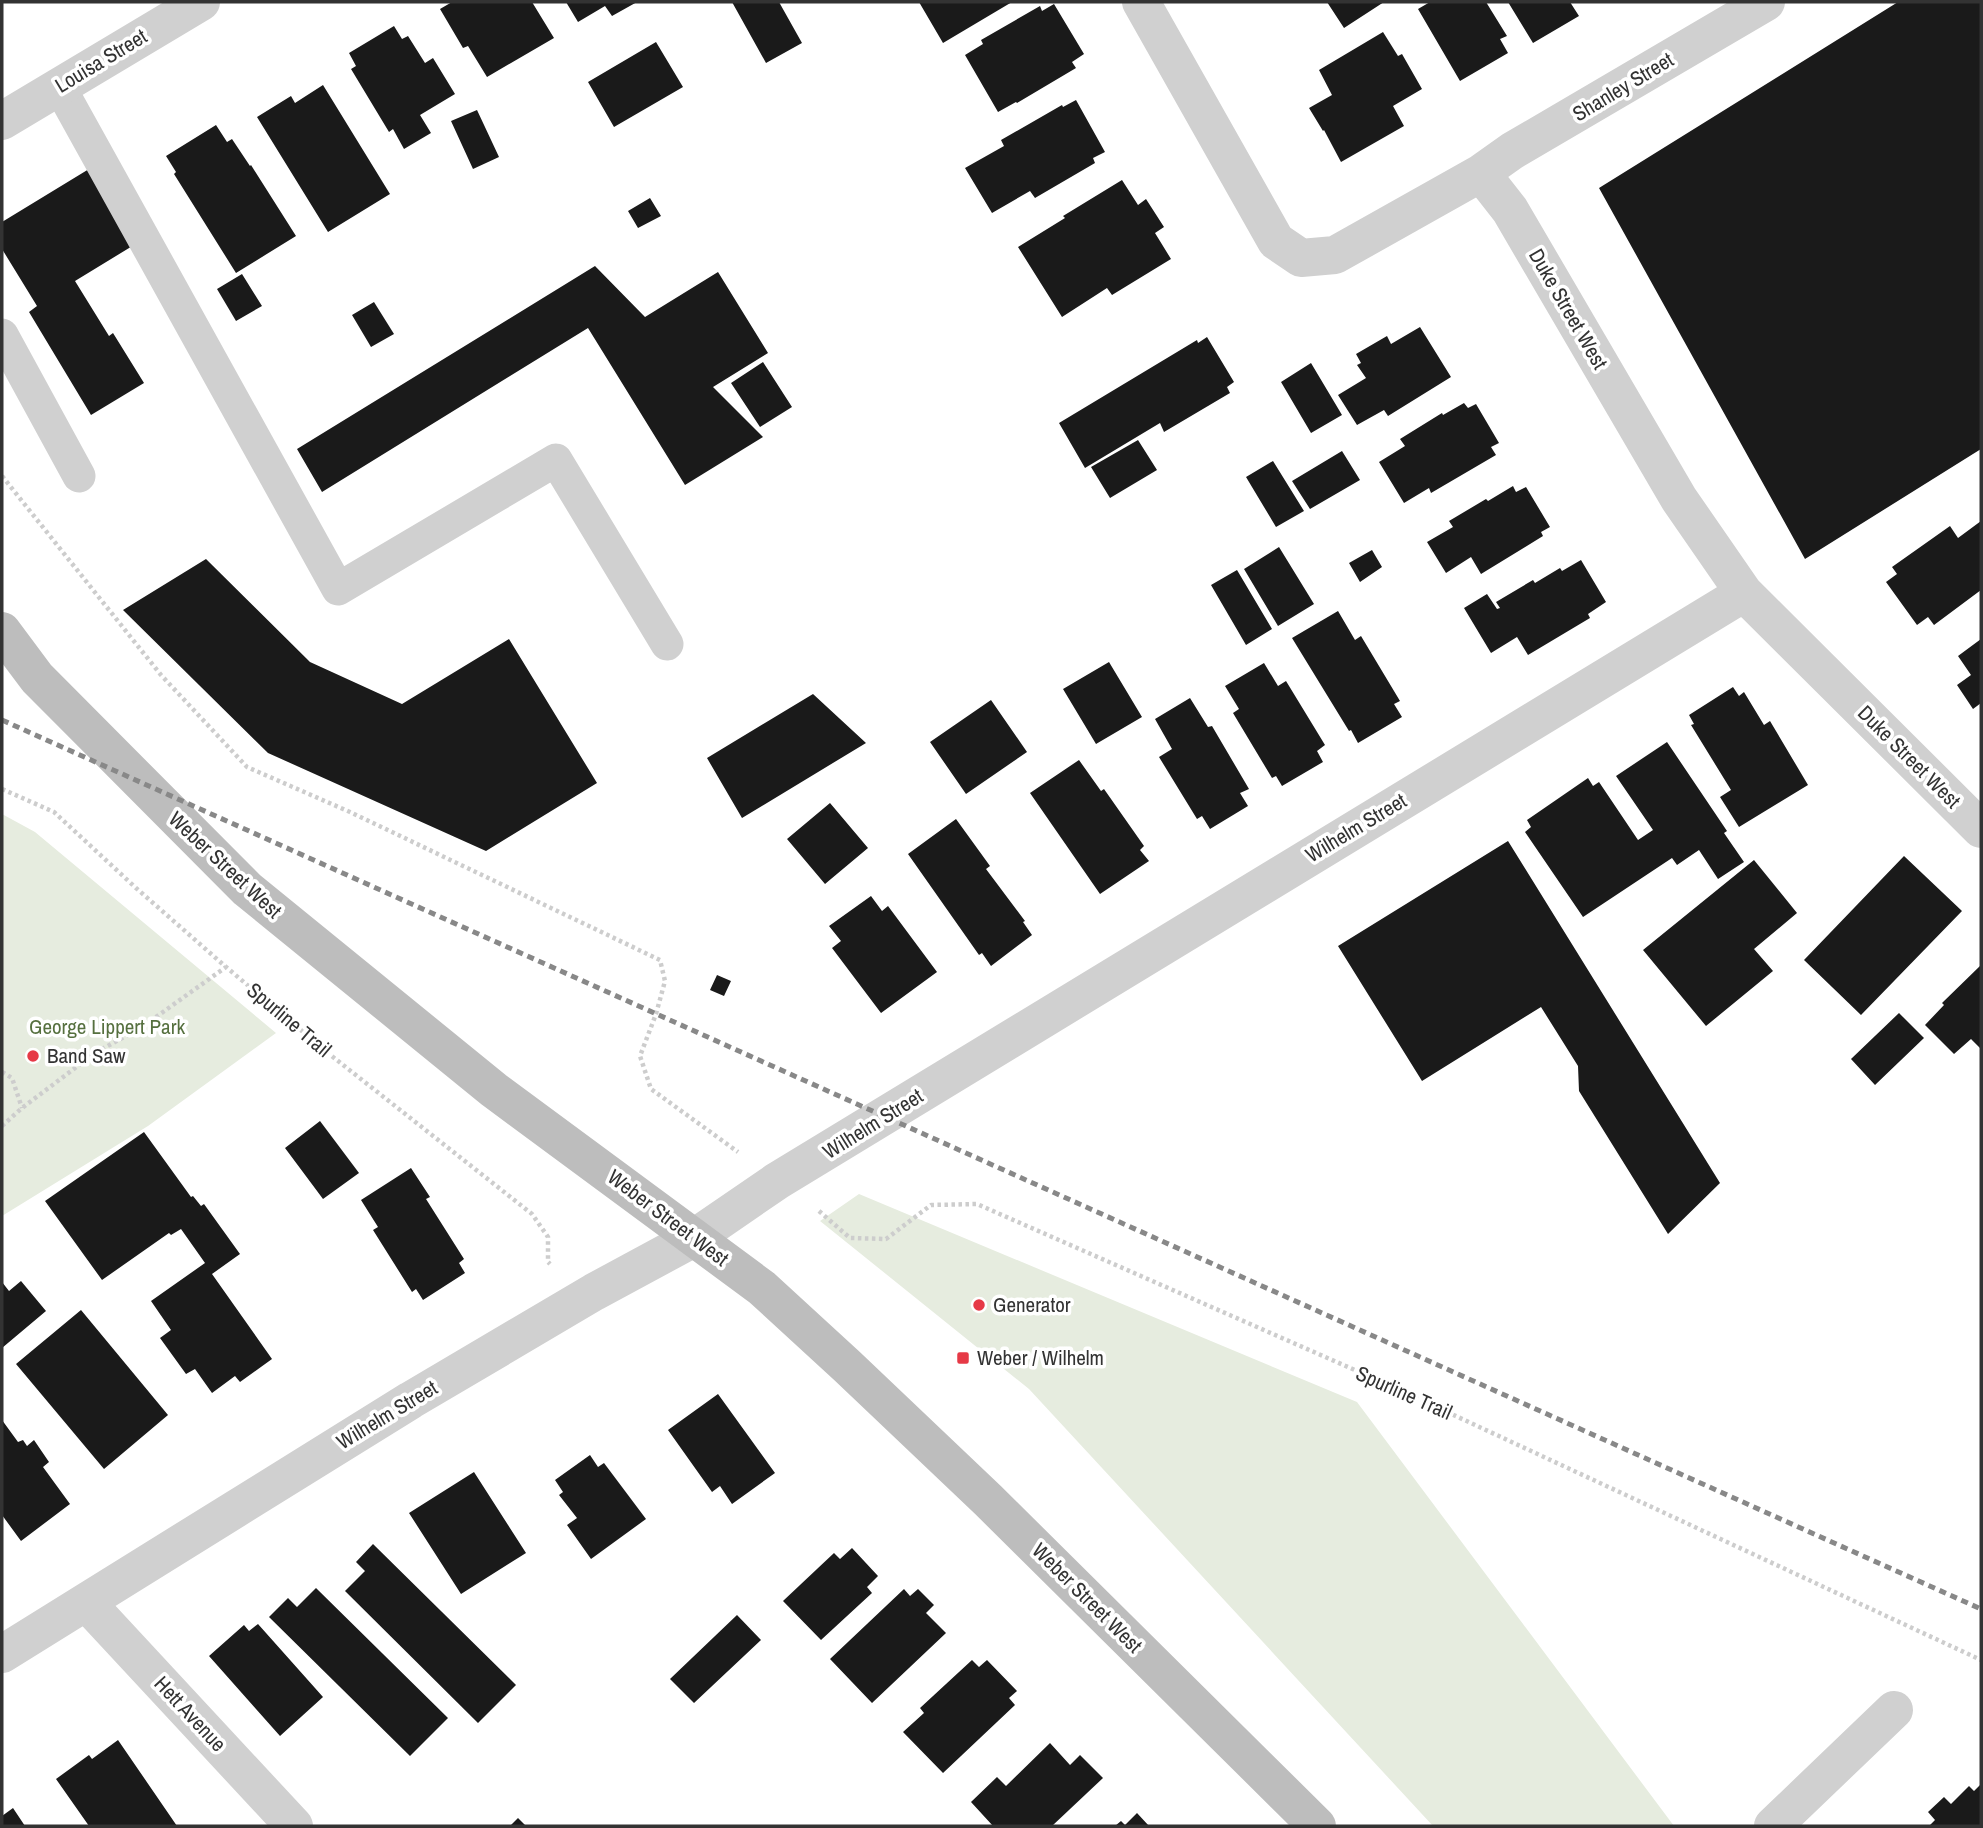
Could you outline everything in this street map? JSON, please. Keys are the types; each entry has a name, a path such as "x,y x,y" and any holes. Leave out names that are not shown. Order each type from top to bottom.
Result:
{"main road":[{"name":"Weber Street West","path":"2,631 37,678 247,889 494,1090 762,1288 988,1500 1317,1826"}],"street":[{"name":"Louisa Street","path":"2,121 201,2"},
{"path":"1141,2 1276,241 1301,258 1335,255 1481,173"},
{"name":"Shanley Street","path":"1481,173 1512,151 1766,2"},
{"name":"Duke Street West","path":"1481,173 1515,218 1679,499 1744,593 1976,815"},
{"name":"Wilhelm Street","path":"2,1654 411,1400 593,1292 694,1238 777,1181 1744,593"},
{"name":"Hett Avenue","path":"86,1602 294,1826"},
{"path":"1773,1826 1894,1710"}],"lane":[{"path":"59,86 338,589 556,460 667,644"},
{"path":"2,335 79,476"}],"path":[{"path":"2,475 161,675 247,767 350,812 660,960 665,981 640,1056 651,1089 746,1158"},
{"name":"Spurline Trail","path":"2,789 54,813 226,967 333,1057 532,1214 548,1237 548,1262 554,1267"},
{"path":"2,1126 95,1053 142,1027 226,967"},
{"path":"2,1072 12,1078 22,1108"},
{"name":"Spurline Trail","path":"823,1213 850,1238 887,1239 931,1205 976,1204 1389,1385 1981,1660"}],"green space":[{"name":"George Lippert Park","path":"2,814 35,832 276,1033 148,1126 2,1216"},
{"path":"859,1194 1357,1402 1674,1826 1433,1826 1029,1389 820,1221"}],"building":[{"path":"452,2 532,2 554,38 487,77 468,46 463,48 440,9"},
{"path":"566,2 637,2 612,16 605,6 578,22"},
{"path":"732,2 779,2 802,43 766,63"},
{"path":"919,2 1012,2 943,43"},
{"path":"1327,2 1384,2 1344,28"},
{"path":"1430,2 1486,2 1507,36 1500,39 1508,53 1460,81 1418,9"},
{"path":"1508,2 1570,2 1579,16 1533,43"},
{"path":"1898,2 1981,2 1981,449 1805,559 1599,188"},
{"path":"1054,4 1084,54 1072,62 1076,68 998,112 965,55 983,44 981,40 1040,6 1042,11"},
{"path":"394,26 402,39 408,36 425,63 433,58 455,94 420,115 431,133 404,149 393,129 389,132 351,69 356,66 349,53"},
{"path":"1383,32 1398,56 1402,54 1422,89 1393,106 1404,126 1341,162 1309,108 1332,95 1319,70"},
{"path":"656,42 683,87 614,127 588,82"},
{"path":"323,85 390,194 328,232 257,117 291,96 295,103"},
{"path":"1076,100 1105,152 1093,158 1095,163 1035,198 1030,191 992,213 965,168 1004,146 1001,140 1062,105 1063,107"},
{"path":"477,110 499,157 473,169 451,121"},
{"path":"216,125 227,142 232,139 251,165 296,236 236,273 174,174 176,172 166,156"},
{"path":"89,169 134,245 75,281 109,336 113,333 144,383 91,415 29,312 37,306 2,249 2,222"},
{"path":"1122,180 1138,205 1146,199 1164,227 1155,233 1171,259 1112,295 1107,288 1062,317 1018,247"},
{"path":"650,198 661,216 638,228 628,211"},
{"path":"595,266 645,317 718,272 768,353 713,387 763,437 685,485 588,328 322,492 297,449"},
{"path":"242,274 262,306 236,321 217,289"},
{"path":"374,302 394,334 371,347 352,315"},
{"path":"1420,327 1451,377 1388,416 1384,410 1357,425 1338,395 1366,378 1357,365 1361,363 1356,354 1387,336 1391,344"},
{"path":"1207,337 1234,382 1227,387 1230,393 1164,432 1160,423 1085,468 1059,423 1197,340 1198,343"},
{"path":"763,362 792,407 760,427 731,383"},
{"path":"1311,363 1342,415 1311,433 1281,382"},
{"path":"1464,403 1468,408 1476,404 1499,443 1491,447 1496,455 1431,493 1429,488 1404,503 1379,462 1405,446 1400,439"},
{"path":"1138,440 1157,470 1110,498 1091,467"},
{"path":"1342,451 1360,480 1310,509 1292,481"},
{"path":"1273,461 1304,511 1276,527 1246,477"},
{"path":"1513,486 1516,492 1526,487 1550,527 1541,532 1543,536 1481,574 1471,557 1446,573 1427,542 1453,527 1449,521"},
{"path":"1981,521 1981,590 1934,625 1928,617 1917,625 1886,582 1897,574 1892,567 1950,526 1958,538"},
{"path":"1279,547 1314,604 1278,626 1244,569"},
{"path":"1372,550 1382,567 1360,582 1349,563"},
{"path":"206,559 310,662 402,704 509,639 597,783 486,851 268,753 123,610"},
{"path":"1581,560 1606,602 1588,614 1590,618 1528,655 1517,637 1491,653 1464,608 1487,594 1497,609 1500,608 1496,602 1533,580 1535,583 1560,568 1562,571"},
{"path":"1237,570 1272,629 1246,645 1211,585"},
{"path":"1338,611 1355,640 1361,636 1400,701 1394,704 1402,717 1358,743 1292,638"},
{"path":"1981,639 1981,703 1973,709 1957,685 1971,675 1958,656"},
{"path":"1109,662 1142,717 1096,744 1063,689"},
{"path":"1264,663 1278,686 1286,681 1325,745 1317,751 1323,762 1282,786 1276,776 1272,778 1233,713 1239,709 1225,686"},
{"path":"1733,687 1739,696 1744,692 1764,725 1770,721 1808,785 1739,827 1720,797 1731,790 1691,725 1694,724 1689,715"},
{"path":"813,694 866,743 742,818 707,758"},
{"path":"1190,698 1208,727 1212,726 1249,789 1240,793 1248,806 1210,829 1202,816 1197,819 1159,757 1172,749 1155,719"},
{"path":"991,700 1027,752 966,794 930,742"},
{"path":"1667,742 1727,831 1724,833 1744,862 1718,879 1699,850 1677,865 1672,858 1583,917 1525,832 1531,827 1527,820 1588,778 1593,786 1599,782 1638,840 1653,830 1616,776"},
{"path":"1079,760 1101,791 1104,789 1144,846 1140,850 1149,861 1100,894 1030,793"},
{"path":"830,803 868,848 825,884 787,839"},
{"path":"956,819 990,866 986,869 1025,921 1023,922 1032,935 991,966 982,953 979,955 908,854"},
{"path":"1508,841 1720,1183 1668,1234 1579,1091 1578,1066 1541,1007 1422,1081 1338,946"},
{"path":"1904,856 1962,911 1861,1015 1804,960"},
{"path":"1754,860 1797,913 1754,949 1773,971 1706,1026 1643,950"},
{"path":"871,896 882,911 888,906 937,972 881,1013 832,948 841,941 829,926"},
{"path":"1981,965 1981,1049 1971,1039 1954,1054 1925,1025 1944,1005 1942,1003"},
{"path":"717,975 731,981 724,996 710,990"},
{"path":"1899,1013 1924,1038 1875,1085 1851,1059"},
{"path":"320,1121 359,1173 323,1199 285,1148"},
{"path":"144,1132 191,1197 201,1206 204,1204 240,1254 212,1274 272,1359 240,1382 235,1376 212,1393 195,1369 186,1374 160,1338 171,1330 151,1301 205,1263 181,1229 171,1235 169,1233 102,1280 45,1201"},
{"path":"411,1168 430,1197 426,1199 464,1259 459,1263 465,1273 423,1300 416,1289 412,1292 373,1230 378,1227 361,1200"},
{"path":"21,1281 46,1311 2,1348 2,1282 9,1291"},
{"path":"81,1310 168,1415 104,1469 16,1364"},
{"path":"718,1394 775,1473 732,1504 720,1486 712,1492 668,1430"},
{"path":"2,1420 18,1442 23,1440 27,1446 34,1440 49,1462 43,1467 70,1504 21,1541 2,1515"},
{"path":"590,1455 598,1467 604,1463 646,1519 591,1559 567,1525 577,1518 559,1495 563,1492 555,1480"},
{"path":"474,1472 526,1553 461,1594 409,1513"},
{"path":"373,1544 516,1685 478,1723 345,1591 365,1571 356,1562"},
{"path":"852,1548 878,1576 867,1587 872,1593 821,1640 783,1601 834,1553 840,1559"},
{"path":"316,1588 448,1718 410,1756 269,1617 288,1598 297,1607"},
{"path":"904,1589 910,1596 918,1589 934,1605 926,1613 946,1633 872,1703 830,1659"},
{"path":"737,1615 761,1640 694,1703 670,1679"},
{"path":"258,1624 323,1697 280,1736 209,1656 244,1625 249,1631"},
{"path":"972,1660 979,1667 987,1660 1017,1691 1009,1698 1015,1705 943,1773 903,1732 924,1713 920,1708"},
{"path":"118,1740 177,1826 89,1826 56,1779 89,1755 92,1759"},
{"path":"1050,1743 1070,1765 1080,1755 1103,1778 1052,1826 993,1826 971,1802 997,1777 1006,1786"},
{"path":"1981,1784 1981,1826 1929,1826 1935,1820 1928,1812 1944,1797 1951,1804 1969,1786 1974,1791"},
{"path":"13,1808 25,1826 2,1826 2,1816"},
{"path":"1137,1813 1149,1826 1115,1826 1121,1821 1125,1825"},
{"path":"518,1818 526,1826 510,1826"}],"railway":[{"path":"2,720 1981,1609"}],"place":[{"name":"Band Saw","path":"33,1056"},
{"name":"Generator","path":"979,1305"},
{"name":"Weber / Wilhelm","path":"963,1358"}]}
